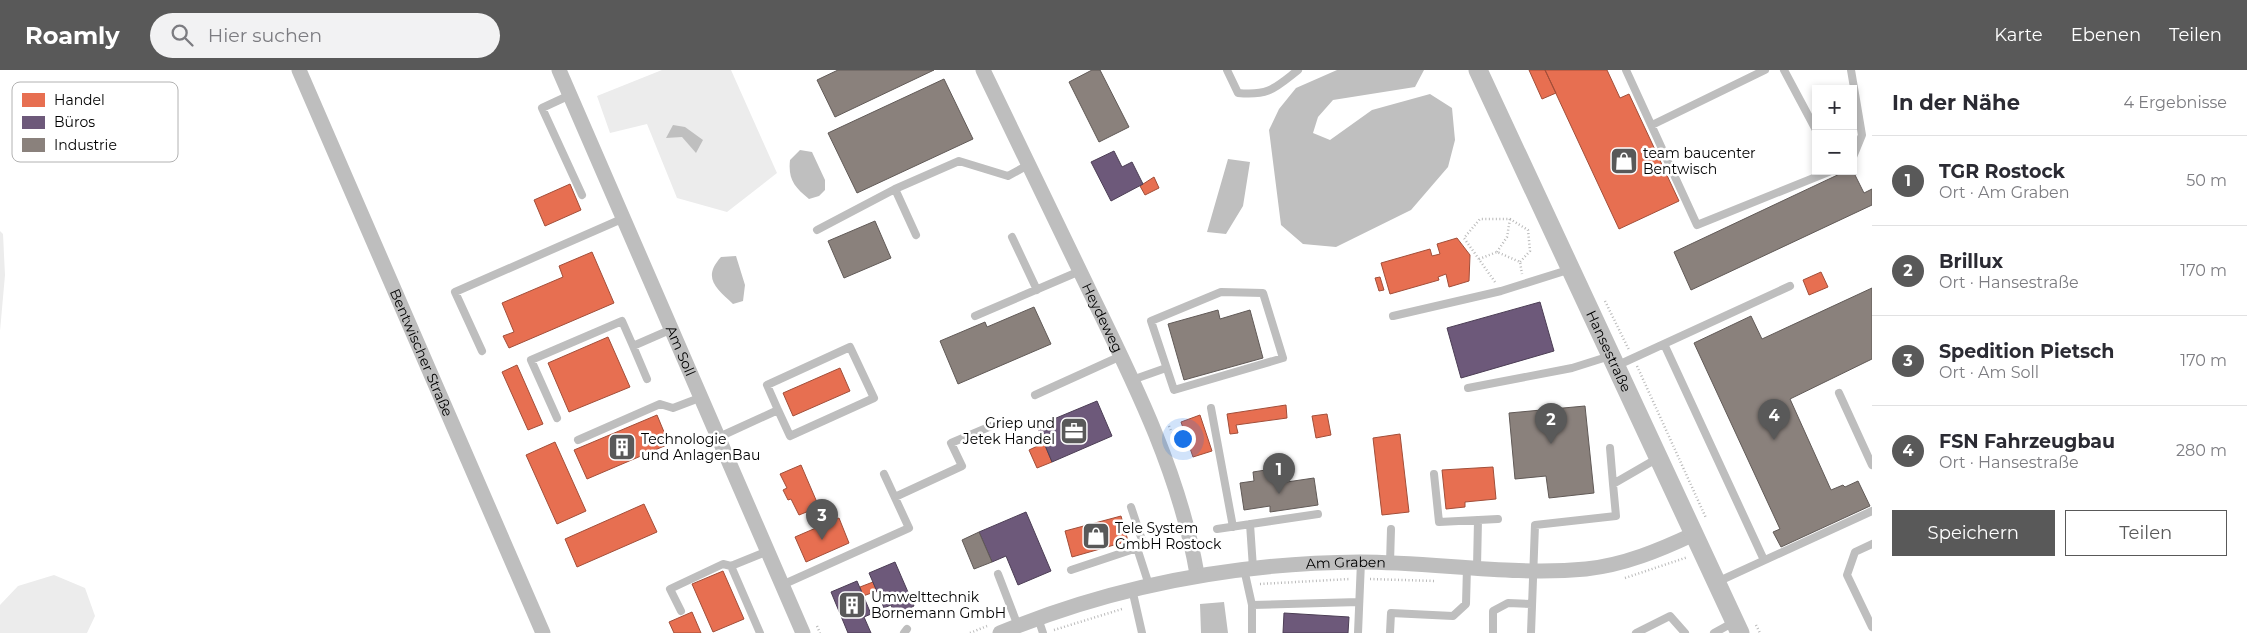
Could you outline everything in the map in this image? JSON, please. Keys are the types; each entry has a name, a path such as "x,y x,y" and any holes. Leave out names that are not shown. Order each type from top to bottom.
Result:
{"street":[{"name":"Bentwischer Straße","path":"299,70 544,633"},
{"name":"Am Soll","path":"559,70 803,633"},
{"name":"Heydeweg","path":"983,70 1121,356 1167,462 1179,499 1197,574"},
{"name":"Hansestraße","path":"1478,70 1737,627"},
{"name":"Am Graben","path":"1000,633 1038,618 1149,585 1197,574 1248,568 1361,562 1534,570 1588,569 1697,542"}],"lane":[{"path":"1227,70 1238,92 1256,95 1274,89 1298,70"},
{"path":"1626,70 1697,225 1820,175"},
{"path":"1652,125 1765,70"},
{"path":"1784,70 1812,122"},
{"path":"1851,70 1862,135 1857,147"},
{"path":"570,95 542,108 582,195"},
{"path":"817,230 895,189 959,161 1008,176 1028,165"},
{"path":"895,189 916,235"},
{"path":"482,351 455,292 624,218"},
{"path":"1012,237 1037,290"},
{"path":"1393,316 1525,285 1571,269"},
{"path":"975,316 1080,271"},
{"path":"1468,388 1614,360 1664,344 1790,286"},
{"path":"1221,292 1263,293 1283,358 1174,390 1166,368 1151,321 1221,292"},
{"path":"557,418 531,360 622,320 647,379"},
{"path":"633,346 672,329"},
{"path":"1664,344 1764,560"},
{"path":"850,347 874,398 790,436 778,410 767,386 850,347"},
{"path":"1035,395 1121,356"},
{"path":"1132,380 1166,368"},
{"path":"1839,393 1872,465"},
{"path":"578,440 660,404 673,408 702,397"},
{"path":"1211,408 1233,527"},
{"path":"719,437 778,410"},
{"path":"895,498 962,466 951,443 996,424"},
{"path":"1531,633 1535,524 1616,516 1610,448"},
{"path":"1614,484 1658,458"},
{"path":"782,585 909,528 884,474"},
{"path":"1434,474 1439,522 1498,519"},
{"path":"1071,570 1144,546 1132,507"},
{"path":"1716,582 1872,511"},
{"path":"1218,529 1318,514"},
{"path":"1390,633 1391,613 1453,616 1466,604 1478,520"},
{"path":"1250,524 1247,585 1252,605 1252,633"},
{"path":"1390,563 1391,529"},
{"path":"1872,544 1855,552 1847,575 1872,627"},
{"path":"1138,548 1149,585"},
{"path":"681,611 670,589 723,564 731,566 768,551"},
{"path":"1358,633 1361,562"},
{"path":"731,566 760,633"},
{"path":"998,574 1018,626"},
{"path":"1132,590 1142,633"},
{"path":"1252,605 1359,602"},
{"path":"1493,633 1493,612 1508,603 1532,604"},
{"path":"1636,633 1670,616 1686,633"},
{"path":"1038,618 1044,633"},
{"path":"1714,633 1737,627"}],"path":[{"path":"1501,291 1464,238 1480,218 1510,219 1528,230 1530,251 1520,262"},
{"path":"1479,259 1497,252 1507,237 1510,219"},
{"path":"1497,252 1520,262"},
{"path":"1520,262 1525,285"},
{"path":"1620,578 1672,563 1697,542"},
{"path":"1247,585 1360,579 1438,582"},
{"path":"1044,633 1136,605"}],"shaded area":[{"path":"662,70 731,70 777,173 727,212 677,198 647,124 610,133 597,96"},
{"path":"1337,70 1424,70 1415,87 1333,100 1318,117 1313,133 1330,140 1372,110 1430,94 1452,108 1455,140 1448,167 1411,210 1336,247 1303,244 1281,225 1269,130 1279,109 1296,88"},
{"path":"673,125 685,127 703,140 696,153 682,137 666,138"},
{"path":"800,150 812,152 825,180 825,190 819,196 809,199 799,191 791,178 790,160"},
{"path":"1228,159 1250,162 1243,206 1226,234 1207,232"},
{"path":"0,231 3,234 5,275 0,331"},
{"path":"736,256 745,285 743,301 733,304 717,288 712,277 712,271 721,257"},
{"path":"54,575 85,588 95,616 87,633 0,633 0,605 18,586"},
{"path":"1224,602 1228,633 1201,633 1200,604"}],"building: Handel":[{"path":"1529,70 1545,70 1556,93 1542,99"},
{"name":"team baucenter Bentwisch","path":"1545,70 1607,70 1620,98 1629,94 1679,201 1619,229"},
{"path":"1154,177 1159,188 1145,195 1140,186"},
{"path":"570,184 581,210 545,226 534,200"},
{"path":"1457,238 1470,255 1469,281 1449,287 1446,274 1438,277 1439,280 1390,294 1381,263 1430,249 1432,256 1440,254 1437,244"},
{"path":"592,252 614,303 509,348 503,336 514,332 502,303 563,277 559,266"},
{"path":"1821,272 1828,287 1809,295 1803,280"},
{"path":"1380,277 1384,290 1379,291 1375,278"},
{"path":"608,337 630,387 569,412 548,363"},
{"path":"517,365 543,424 528,430 502,372"},
{"path":"840,368 850,391 793,416 783,393"},
{"path":"1286,405 1287,418 1236,425 1238,433 1230,434 1227,414"},
{"path":"1327,414 1331,435 1316,438 1312,416"},
{"name":"Technologie und AnlagenBau","path":"657,415 669,444 587,479 574,450"},
{"path":"1200,415 1212,451 1193,457 1181,422"},
{"path":"1400,434 1409,512 1382,515 1373,438"},
{"path":"555,442 586,511 557,524 526,455"},
{"path":"1044,443 1052,462 1037,468 1029,450"},
{"path":"801,465 819,507 799,515 791,499 788,500 783,490 787,488 780,474"},
{"path":"1493,467 1496,499 1465,502 1465,507 1446,509 1442,470"},
{"path":"644,504 657,532 577,567 565,539"},
{"name":"Tele System GmbH Rostock","path":"1121,516 1128,541 1072,557 1065,531"},
{"path":"839,518 849,543 806,562 795,537"},
{"path":"723,571 744,619 713,632 692,584"},
{"path":"873,582 877,591 863,596 860,587"},
{"path":"692,612 701,633 674,633 669,622"}],"building: Büros":[{"path":"1114,151 1122,167 1132,162 1143,184 1111,201 1091,162"},
{"path":"1540,302 1554,351 1461,378 1447,328"},
{"name":"Griep und Jetek Handel","path":"1097,401 1112,436 1052,462 1037,426"},
{"path":"1026,512 1051,571 1018,585 1006,556 992,562 979,532"},
{"path":"895,562 914,606 895,615 891,605 884,608 869,573"},
{"name":"Umwelttechnik Bornemann GmbH","path":"857,581 871,614 864,617 871,633 848,633 831,592"},
{"path":"1284,613 1349,617 1348,633 1283,633"}],"building: Industrie":[{"path":"838,70 934,70 835,117 817,80"},
{"path":"1092,70 1100,70 1129,127 1099,142 1069,82"},
{"path":"944,79 973,139 857,193 828,133"},
{"path":"1838,175 1855,175 1864,193 1872,189 1872,205 1691,290 1674,252"},
{"path":"875,221 891,258 844,278 828,241"},
{"path":"1872,288 1872,359 1790,399 1831,490 1843,485 1845,487 1858,481 1870,506 1781,547 1773,532 1780,529 1694,343 1751,316 1762,339"},
{"path":"1034,307 1051,344 958,384 940,341 985,322 987,327"},
{"path":"1218,310 1220,319 1250,310 1263,358 1184,380 1168,324"},
{"path":"1585,406 1594,493 1549,498 1546,476 1515,479 1509,413"},
{"path":"1278,468 1280,483 1314,478 1318,505 1270,512 1270,506 1244,510 1240,483 1254,481 1253,472"},
{"path":"979,532 992,562 974,569 962,540"}],"place":[{"name":"team baucenter Bentwisch","path":"1624,161"},
{"name":"Griep und Jetek Handel","path":"1074,431"},
{"name":"FSN Fahrzeugbau","path":"1774,440"},
{"name":"Brillux","path":"1551,444"},
{"name":"Technologie und AnlagenBau","path":"622,447"},
{"name":"TGR Rostock","path":"1279,494"},
{"name":"Tele System GmbH Rostock","path":"1096,536"},
{"name":"Spedition Pietsch","path":"822,540"},
{"name":"Umwelttechnik Bornemann GmbH","path":"852,605"}]}
